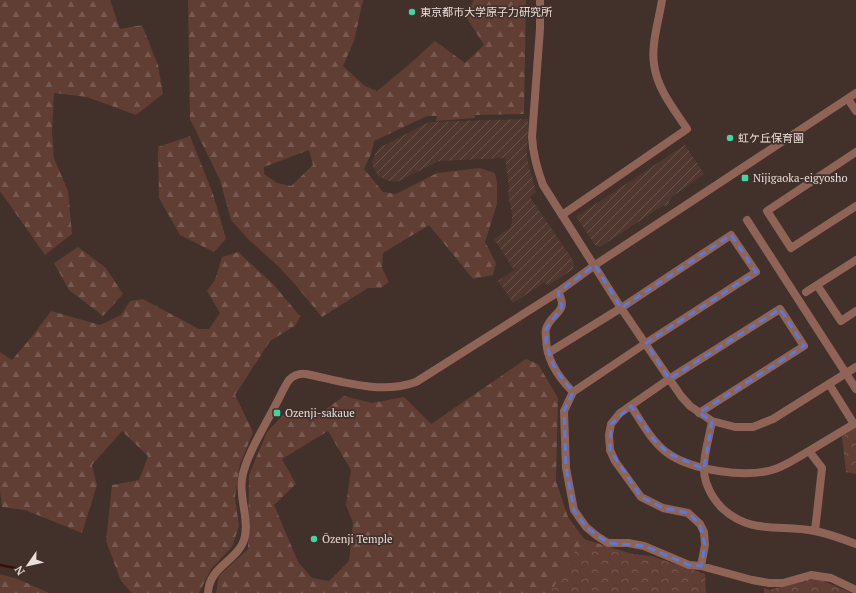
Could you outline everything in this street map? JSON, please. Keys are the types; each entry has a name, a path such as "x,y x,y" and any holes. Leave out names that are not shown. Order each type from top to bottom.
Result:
{"street":[{"path":"540,0 540,29 532,137 533,150 543,184 622,308 681,396 699,413 712,421 735,427 753,427 773,419 856,367"},
{"path":"562,215 687,129 665,96 658,80 654,63 655,45 662,0"},
{"path":"208,593 210,582 214,573 241,548 245,539 246,531 241,489 245,469 268,420 286,386 292,378 300,374 306,374 378,388 409,384 423,378 558,292 595,265 856,93"},
{"path":"848,99 856,112"},
{"path":"856,152 767,211 791,248 856,206"},
{"path":"748,220 856,388"},
{"path":"548,353 622,308 730,234 756,272 573,392 564,411 567,446 566,468 574,510 580,521 597,536 608,542 628,543 644,546 689,565 701,566 752,580 769,583 783,583 811,576 831,578 856,590"},
{"path":"806,292 856,260"},
{"path":"816,285 841,321 856,311"},
{"path":"558,292 563,300 562,307 551,320 546,329 546,344 548,353 559,375 573,392"},
{"path":"699,413 804,346 780,309 670,379 620,413 611,424 609,435 610,450 615,461 641,497 663,508 688,513 700,524 704,532 705,545 701,566"},
{"path":"632,406 654,440 668,453 689,464 704,469 735,473 759,472 773,470 787,464 854,424 829,384"},
{"path":"712,421 705,456 704,469 706,482 716,502 727,512 738,520 752,526 815,531 856,544"},
{"path":"809,451 822,468 815,531"}],"highlighted area":[{"path":"731,235 756,272 646,343 669,379 780,309 804,346 699,413 712,421 704,469 668,453 654,440 631,406 611,424 610,450 641,497 663,508 688,513 700,524 705,545 701,566 689,565 644,546 608,543 586,527 574,510 566,468 564,411 573,392 555,369 546,344 546,329 562,307 558,292 595,265 621,308"}],"shaded area":[{"path":"528,119 527,158 536,192 530,197 574,262 573,269 548,286 545,282 513,303 498,281 514,270 494,239 510,228 512,222 505,158 439,161 397,182 389,181 378,176 372,163 376,152 381,147 429,122"},
{"path":"685,145 704,174 673,196 666,207 664,205 659,208 600,247 595,245 576,217"}],"green space":[{"path":"0,0 110,0 120,29 142,25 158,65 163,94 136,115 87,97 54,93 52,133 54,158 68,191 72,234 45,255 0,191"},
{"path":"188,0 363,0 354,41 343,66 365,86 377,91 435,41 465,63 484,45 465,15 474,0 526,0 524,114 475,115 475,118 436,121 437,116 427,116 374,141 371,154 364,169 383,192 396,194 437,173 480,168 495,173 497,183 497,204 485,242 496,263 493,275 473,279 429,225 383,253 382,268 389,282 381,288 368,288 322,317 278,266 249,240 231,220 220,180 190,119","holes":["309,150 313,165 291,186 277,183 264,174 264,167"]},
{"path":"190,136 213,194 226,239 214,252 180,235 159,198 158,147"},
{"path":"78,247 106,268 123,294 103,316 69,290 54,263"},
{"path":"238,252 273,284 300,316 296,325 270,341 235,395 253,432 240,464 235,497 239,526 232,547 211,569 199,593 132,593 121,581 106,541 112,485 139,480 148,456 122,431 92,465 97,485 82,533 25,510 2,507 0,491 0,352 12,360 51,311 100,325 121,315 130,301 143,299 199,329 209,329 220,313 207,291 215,280 222,257"},
{"path":"526,359 538,364 558,398 556,481 568,517 584,539 629,553 698,593 216,593 219,576 248,549 249,475 267,432 286,412 312,419 344,396 372,403 404,397 431,424","holes":["328,431 351,470 346,505 353,523 349,561 329,581 312,578 298,562 274,505 296,484 282,459"]},
{"path":"856,426 856,474 846,472 842,437"},
{"path":"577,548 651,556 705,574 706,593 550,593"},
{"path":"0,574 18,579 49,593 0,593"},
{"path":"819,579 851,593 764,593 764,588 770,590 804,580"}],"waterway":[{"path":"0,565 25,570"}],"place":[{"name":"東京都市大学原子力研究所","path":"412,12"},
{"name":"虹ケ丘保育園","path":"730,138"},
{"name":"Nijigaoka-eigyosho","path":"745,178"},
{"name":"Ozenji-sakaue","path":"277,413"},
{"name":"Ōzenji Temple","path":"314,539"}]}
